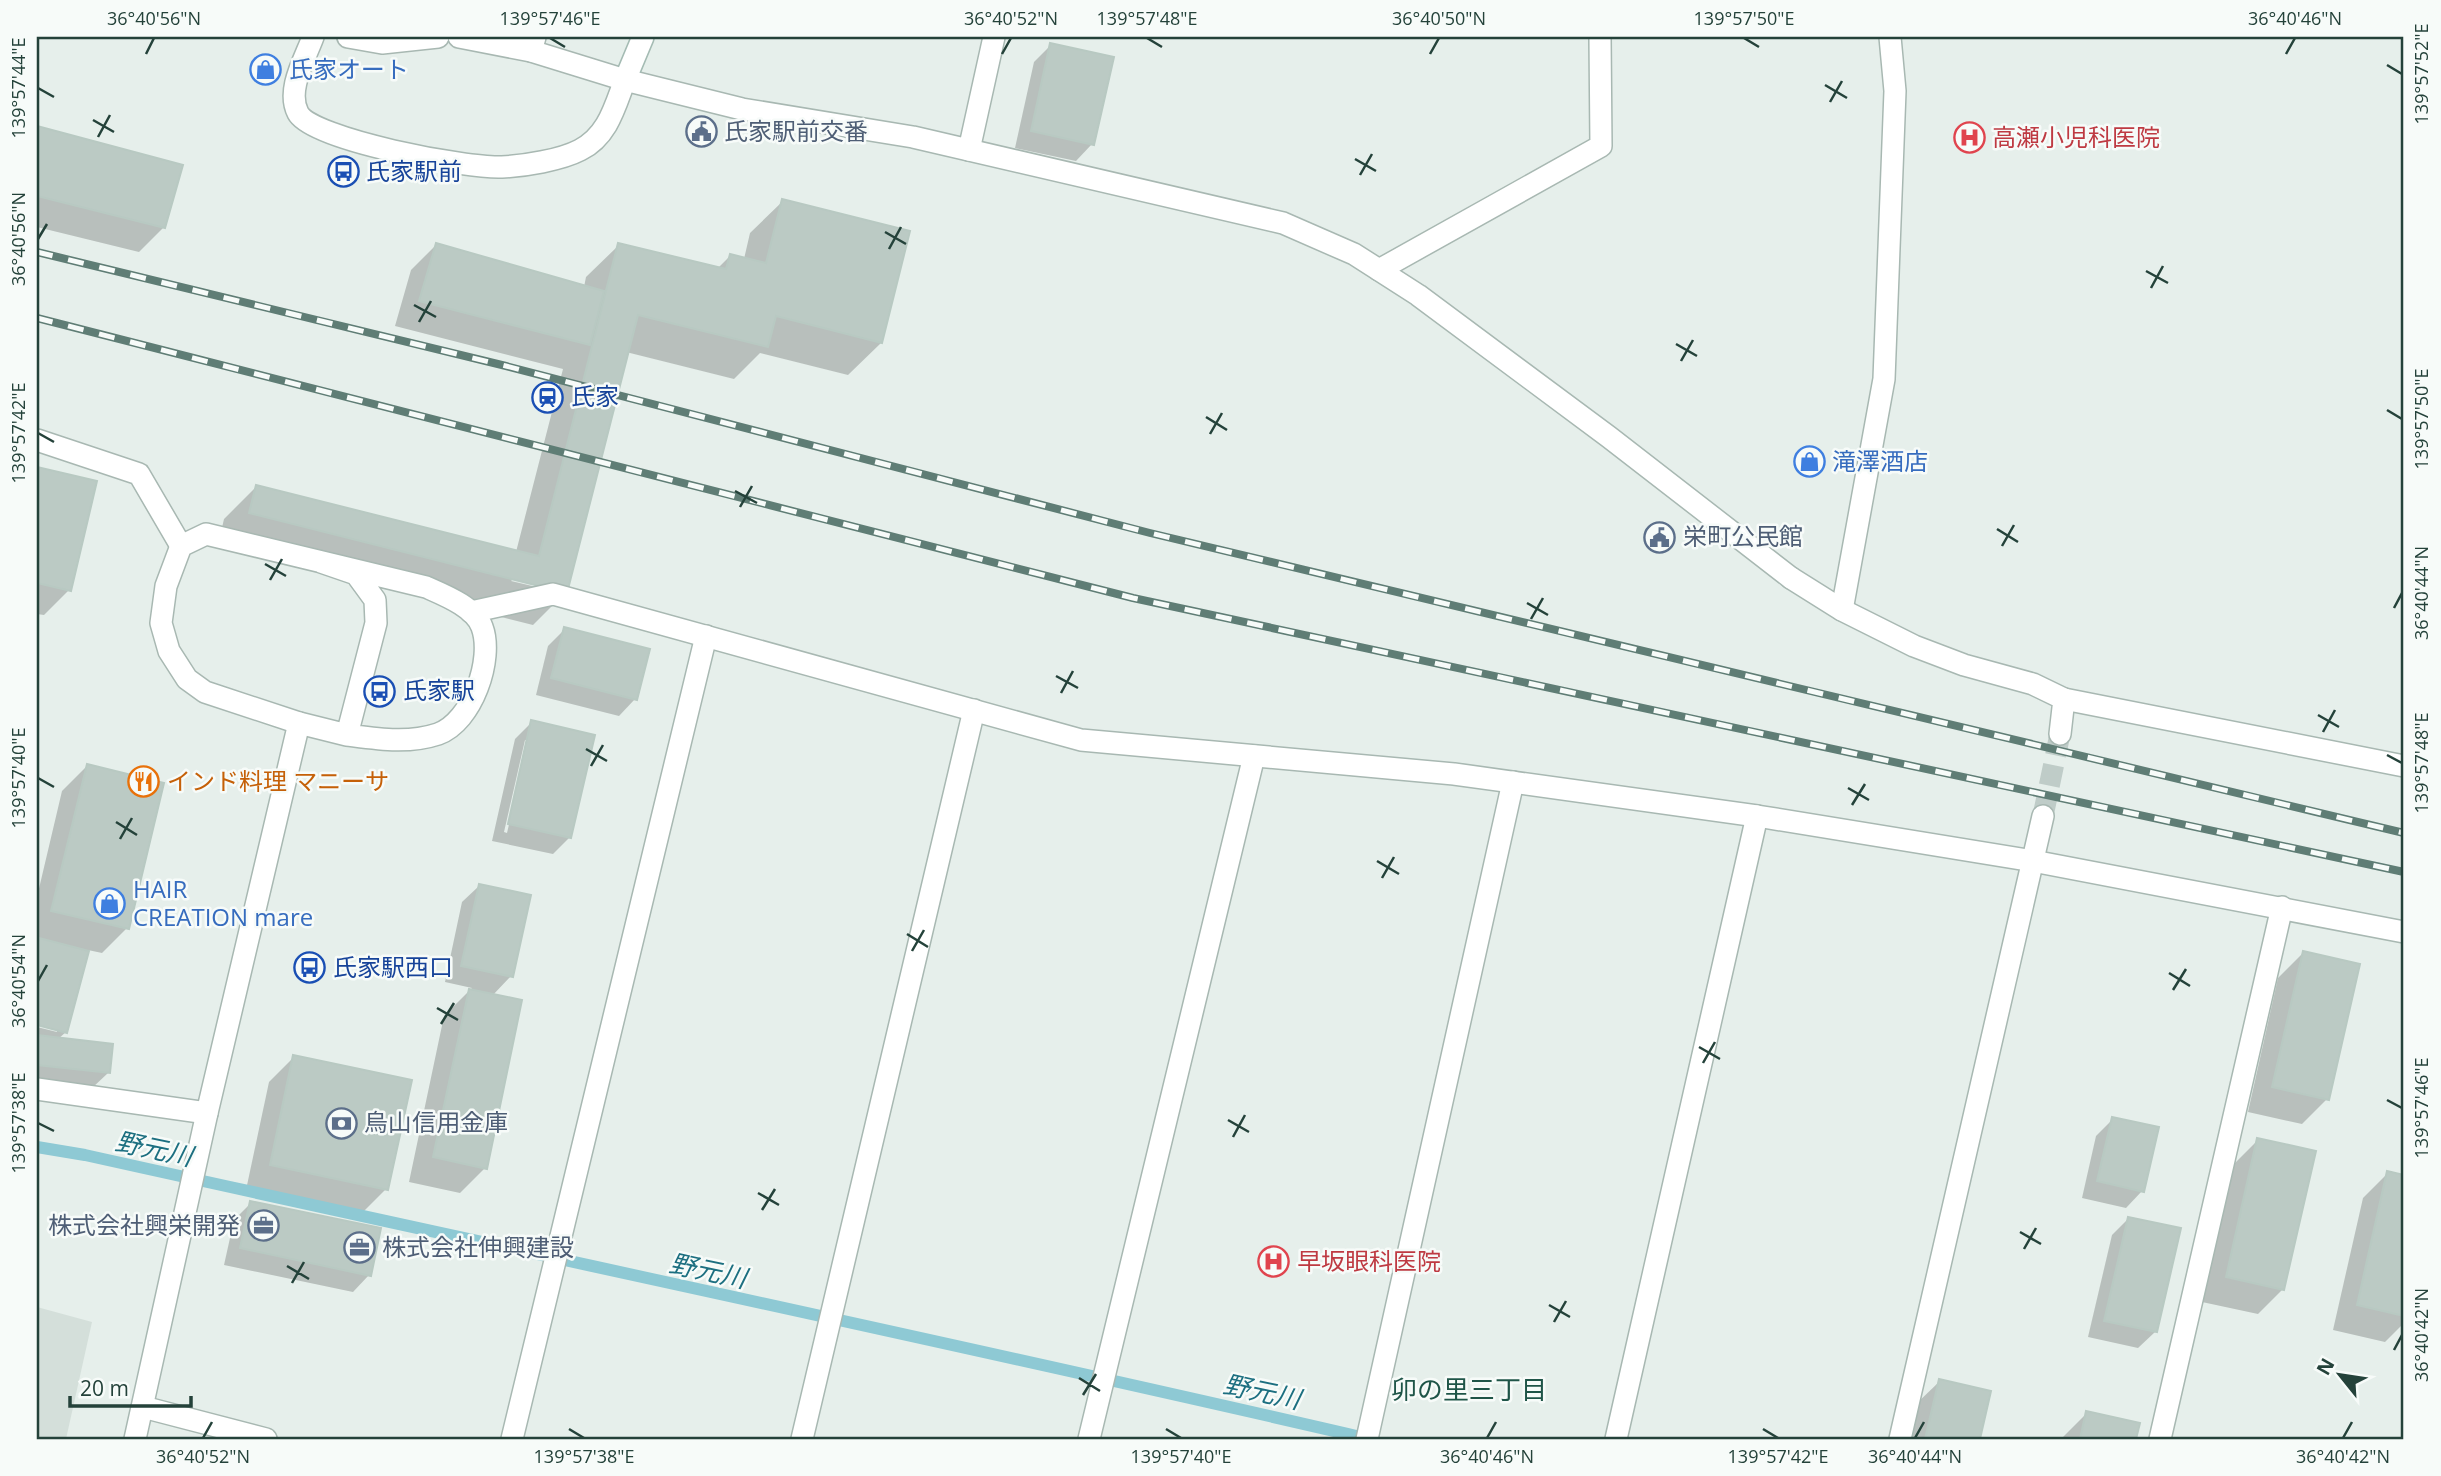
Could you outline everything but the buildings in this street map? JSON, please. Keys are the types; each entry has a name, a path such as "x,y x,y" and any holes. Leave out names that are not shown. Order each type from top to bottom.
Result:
{"street":[{"path":"313,37 296,83 294,98 298,114 308,124 325,132 457,165 501,167 543,161 581,150 608,127 643,37"},
{"path":"348,37 382,43 438,37"},
{"path":"459,37 533,44 625,80 742,109 913,137 1283,223 1354,254 1418,295 1609,437 1791,578 1842,610 1914,646 1964,665 2033,684 2064,699 2404,766"},
{"path":"969,150 993,37"},
{"path":"1379,270 1601,146 1600,37"},
{"path":"1842,610 1884,379 1895,91 1889,37"},
{"path":"37,440 139,474 181,546"},
{"path":"206,534 426,587 447,596 471,612 482,626 486,658 474,698 459,720 441,733 413,739 387,740 347,735 299,723 205,692 187,679 169,651 161,623 166,586 181,546 206,534"},
{"path":"321,562 356,574 375,600 376,623 347,735"},
{"path":"471,612 553,594 1081,740 1454,774 1757,816 2033,861 2282,906 2404,932"},
{"path":"512,1439 706,636"},
{"path":"2060,734 2064,699"},
{"path":"803,1439 974,710"},
{"path":"135,1439 207,1113 299,723"},
{"path":"1089,1439 1254,756"},
{"path":"1367,1439 1513,782"},
{"path":"1616,1439 1757,816"},
{"path":"1900,1439 2043,816"},
{"path":"2160,1439 2282,906"},
{"path":"37,1089 207,1113"},
{"path":"143,1407 266,1439"}],"shaded area":[{"path":"37,1307 92,1322 66,1439 37,1439"}],"waterway":[{"name":"野元川","path":"37,1147 85,1155 888,1331 1369,1439"}],"tunnel":[{"path":"2043,816 2060,734"}],"railway":[{"path":"37,252 506,366 1150,533 2404,833"},
{"path":"37,318 1133,598 2404,872"}],"place":[{"name":"氏家オート","path":"266,70"},
{"name":"氏家駅前交番","path":"701,132"},
{"name":"高瀬小児科医院","path":"1969,138"},
{"name":"氏家駅前","path":"343,172"},
{"name":"氏家","path":"548,397"},
{"name":"滝澤酒店","path":"1809,462"},
{"name":"栄町公民館","path":"1660,537"},
{"name":"氏家駅","path":"380,691"},
{"name":"インド料理 マニーサ","path":"144,782"},
{"name":"HAIR CREATION mare","path":"110,904"},
{"name":"氏家駅西口","path":"310,968"},
{"name":"烏山信用金庫","path":"341,1123"},
{"name":"株式会社興栄開発","path":"263,1226"},
{"name":"株式会社伸興建設","path":"359,1248"},
{"name":"早坂眼科医院","path":"1274,1262"}],"district":[{"name":"卯の里三丁目","path":"1469,1390"}]}
